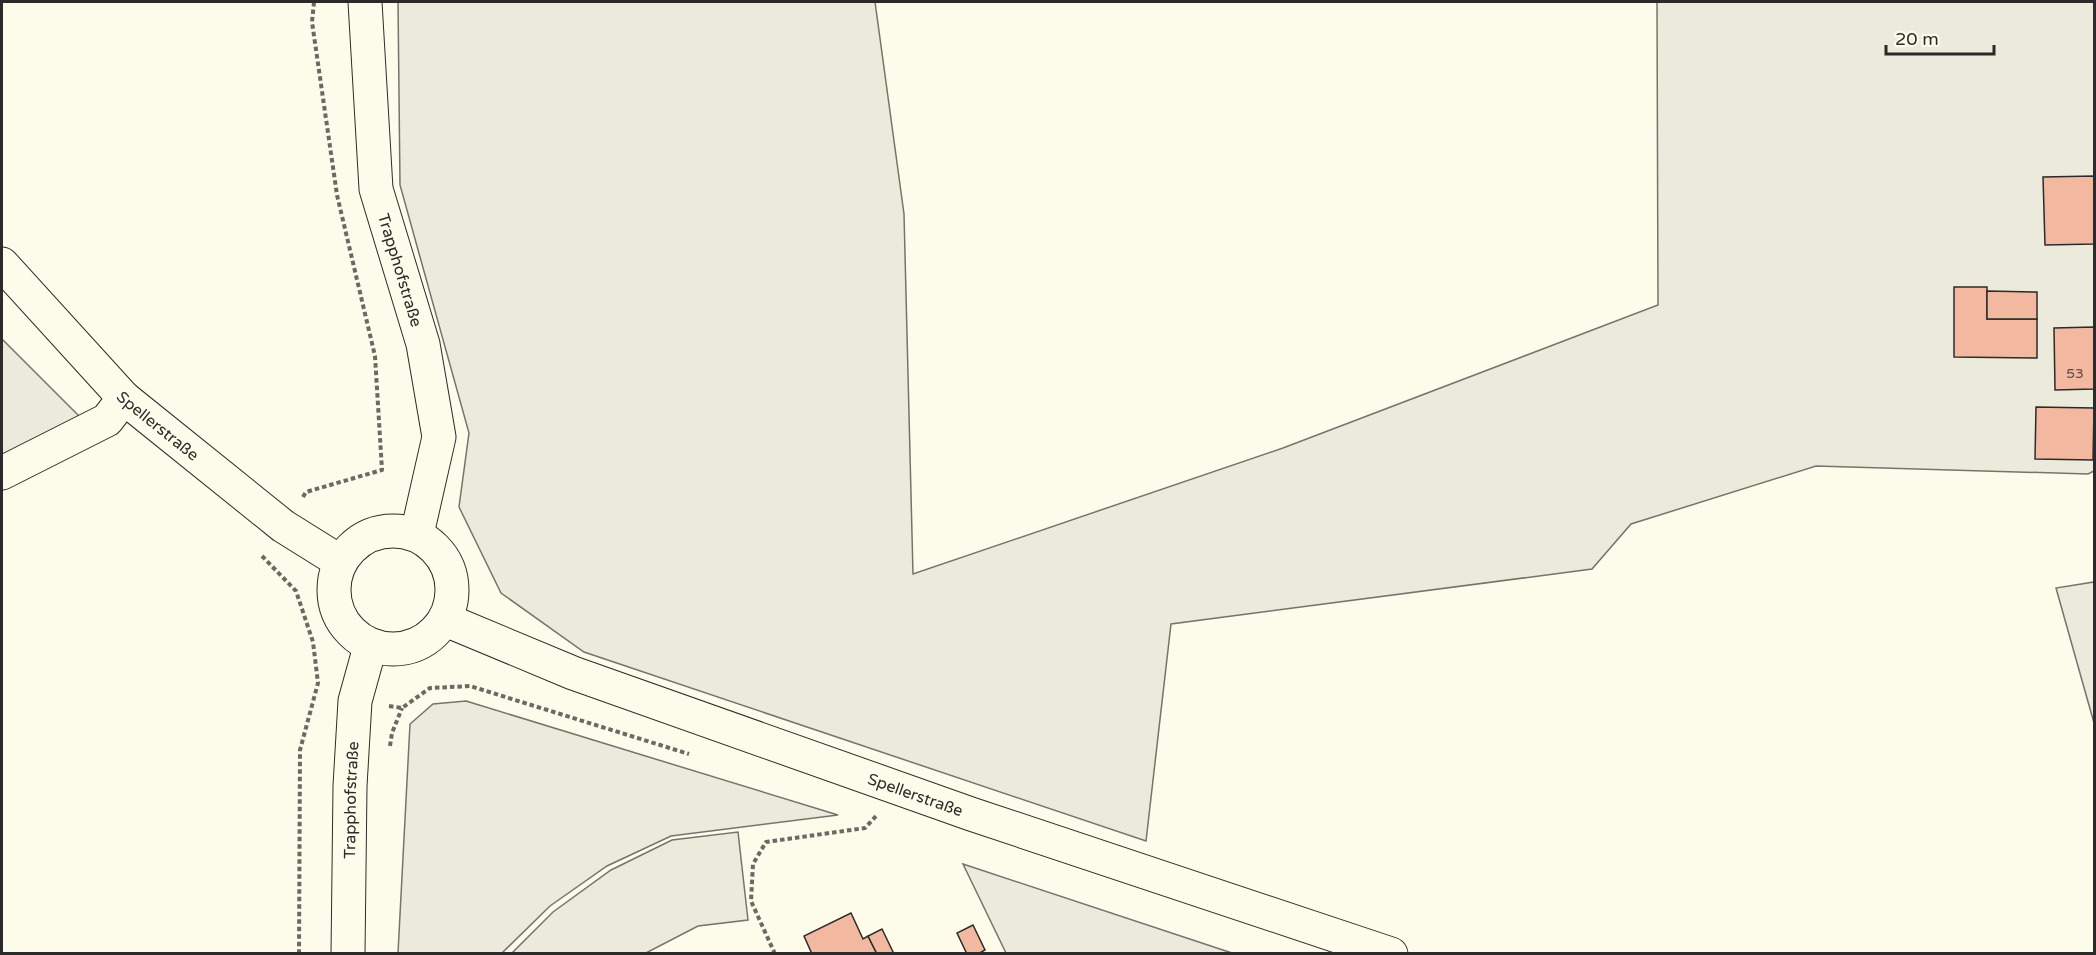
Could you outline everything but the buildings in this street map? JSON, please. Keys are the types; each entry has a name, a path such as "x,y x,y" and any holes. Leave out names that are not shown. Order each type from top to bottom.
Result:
{"street":[{"name":"Trapphofstraße","path":"365,2 376,189 423,344 438,437 417,534"},
{"name":"Spellerstraße","path":"2,264 124,398 283,526 339,561"},
{"path":"2,473 107,420 124,398"},
{"path":"381,530 417,534 441,554 453,584 446,620 430,638 401,650 370,647 343,625 332,593 339,561 351,546 381,530"},
{"name":"Spellerstraße","path":"446,620 573,673 949,807 1376,951"},
{"name":"Trapphofstraße","path":"348,954 350,786 355,701 370,647"}],"path":[{"path":"283,526 306,492 382,470 375,356 337,195 312,22 314,2"},
{"path":"299,954 300,750 318,684 355,701 402,708 430,688 470,686 697,757"},
{"path":"776,954 751,901 753,864 766,842 865,828 878,814 867,810"}],"shaded area":[{"path":"398,2 875,2 904,214 913,574 1283,448 1658,305 1657,2 2094,2 2094,471 2088,474 1816,466 1631,524 1592,569 1171,624 1146,841 584,652 501,593 459,507 469,433 400,185"},
{"path":"2,339 81,418 2,457"},
{"path":"2094,582 2094,723 2056,588"},
{"path":"466,701 838,815 671,836 607,866 550,906 502,953 398,953 410,724 433,704"},
{"path":"738,832 748,920 698,926 646,953 512,953 553,912 611,870 672,840"},
{"path":"963,864 1232,953 1006,953"}]}
